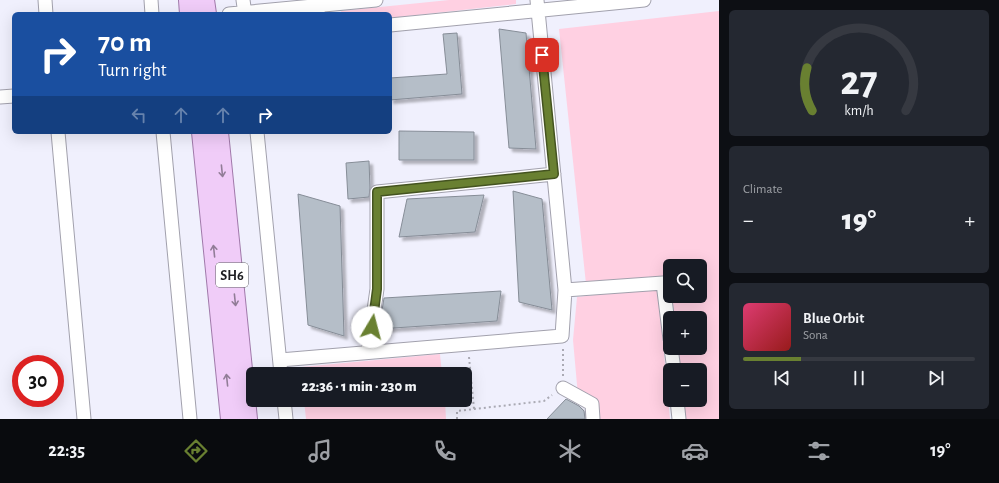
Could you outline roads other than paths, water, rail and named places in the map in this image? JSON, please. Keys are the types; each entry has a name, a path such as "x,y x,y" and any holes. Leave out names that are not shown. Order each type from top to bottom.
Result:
{"main road":[{"path":"189,0 190,12"},
{"path":"204,0 206,12"},
{"name":"SH6","path":"202,134 231,419"},
{"name":"SH6","path":"218,134 247,419"}],"street":[{"path":"45,0 46,12"},
{"path":"151,0 152,12"},
{"path":"244,9 317,11 376,0"},
{"path":"392,25 537,5 644,0"},
{"path":"280,360 562,336 565,290 537,5"},
{"path":"0,97 12,96"},
{"path":"58,134 84,419"},
{"path":"163,134 190,419"},
{"path":"257,134 280,367"},
{"path":"368,352 377,289 377,192 554,174"},
{"path":"565,290 664,283 667,311"},
{"path":"563,388 592,404 593,419"},
{"path":"285,407 286,419"},
{"path":"678,407 679,419"}]}
